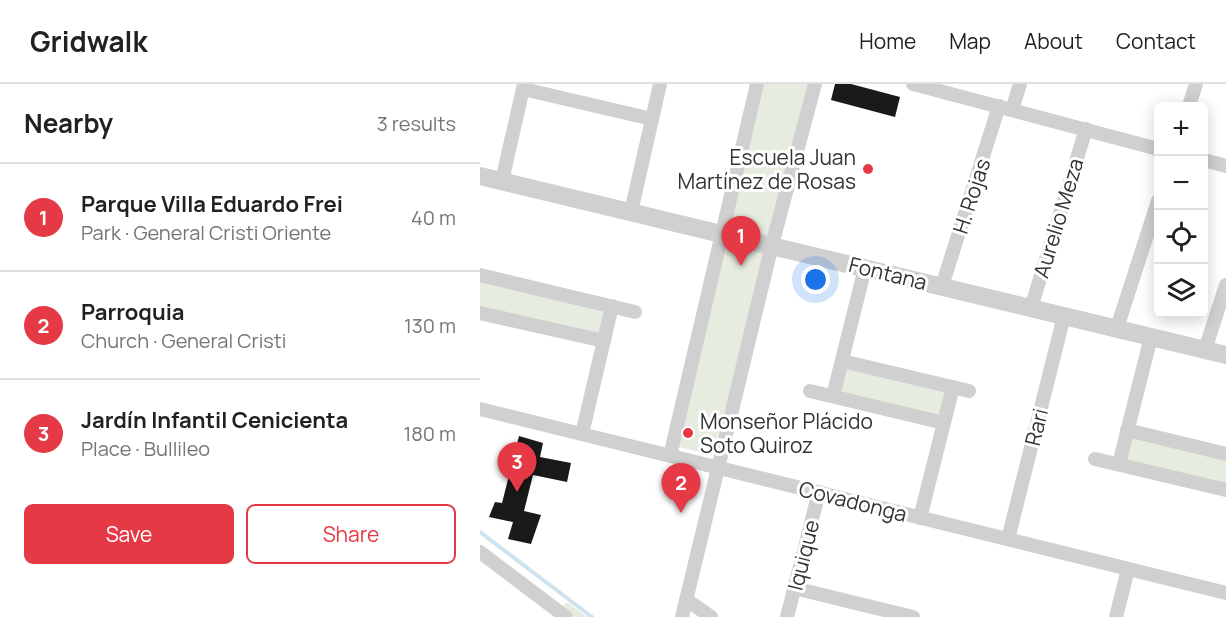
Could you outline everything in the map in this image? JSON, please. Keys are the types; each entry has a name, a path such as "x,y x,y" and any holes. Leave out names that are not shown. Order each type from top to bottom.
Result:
{"street":[{"path":"631,212 660,84"},
{"path":"670,456 757,84"},
{"path":"682,617 772,245 815,84"},
{"path":"914,84 1154,147"},
{"name":"H. Rojas","path":"942,286 1006,108 1020,84"},
{"path":"1190,102 1196,84"},
{"path":"502,181 524,86 652,119"},
{"name":"Aurelio Meza","path":"1031,308 1086,129"},
{"path":"1208,161 1226,166"},
{"name":"Fontana","path":"480,176 1226,355"},
{"path":"1117,328 1155,210"},
{"path":"833,396 865,268"},
{"path":"480,275 635,312"},
{"path":"1205,350 1226,285"},
{"path":"582,434 612,306"},
{"path":"480,313 604,341"},
{"name":"Rari","path":"1008,539 1065,316"},
{"path":"1119,464 1152,337"},
{"path":"842,361 969,391"},
{"path":"920,518 953,387"},
{"path":"810,390 944,423"},
{"name":"Covadonga","path":"480,409 1226,593"},
{"path":"1127,430 1226,454"},
{"path":"1095,459 1226,490"},
{"name":"Iquique","path":"787,617 819,492"},
{"path":"480,552 566,617"},
{"path":"1116,617 1128,569"},
{"path":"794,588 913,617"},
{"path":"687,600 711,617"},
{"path":"875,608 887,617"}],"shaded area":[{"path":"764,84 808,84 713,455 678,447"},
{"path":"480,279 609,309 601,338 480,308"},
{"path":"846,367 948,391 940,417 840,393"},
{"path":"1131,436 1226,458 1226,485 1124,459"},
{"path":"567,602 587,617 575,617 562,607"}],"building":[{"path":"835,84 851,84 900,97 895,117 831,100"},
{"path":"519,436 543,443 540,457 571,463 567,482 533,475 524,511 541,515 531,544 508,539 513,522 489,517 495,502 502,503"}],"waterway":[{"path":"480,532 592,617"}],"place":[{"name":"Escuela Juan Martínez de Rosas","path":"868,169"},
{"name":"Parque Villa Eduardo Frei","path":"741,266"},
{"name":"Monseñor Plácido Soto Quiroz","path":"688,433"},
{"name":"Jardín Infantil Cenicienta","path":"517,492"},
{"name":"Parroquia","path":"681,513"}]}
